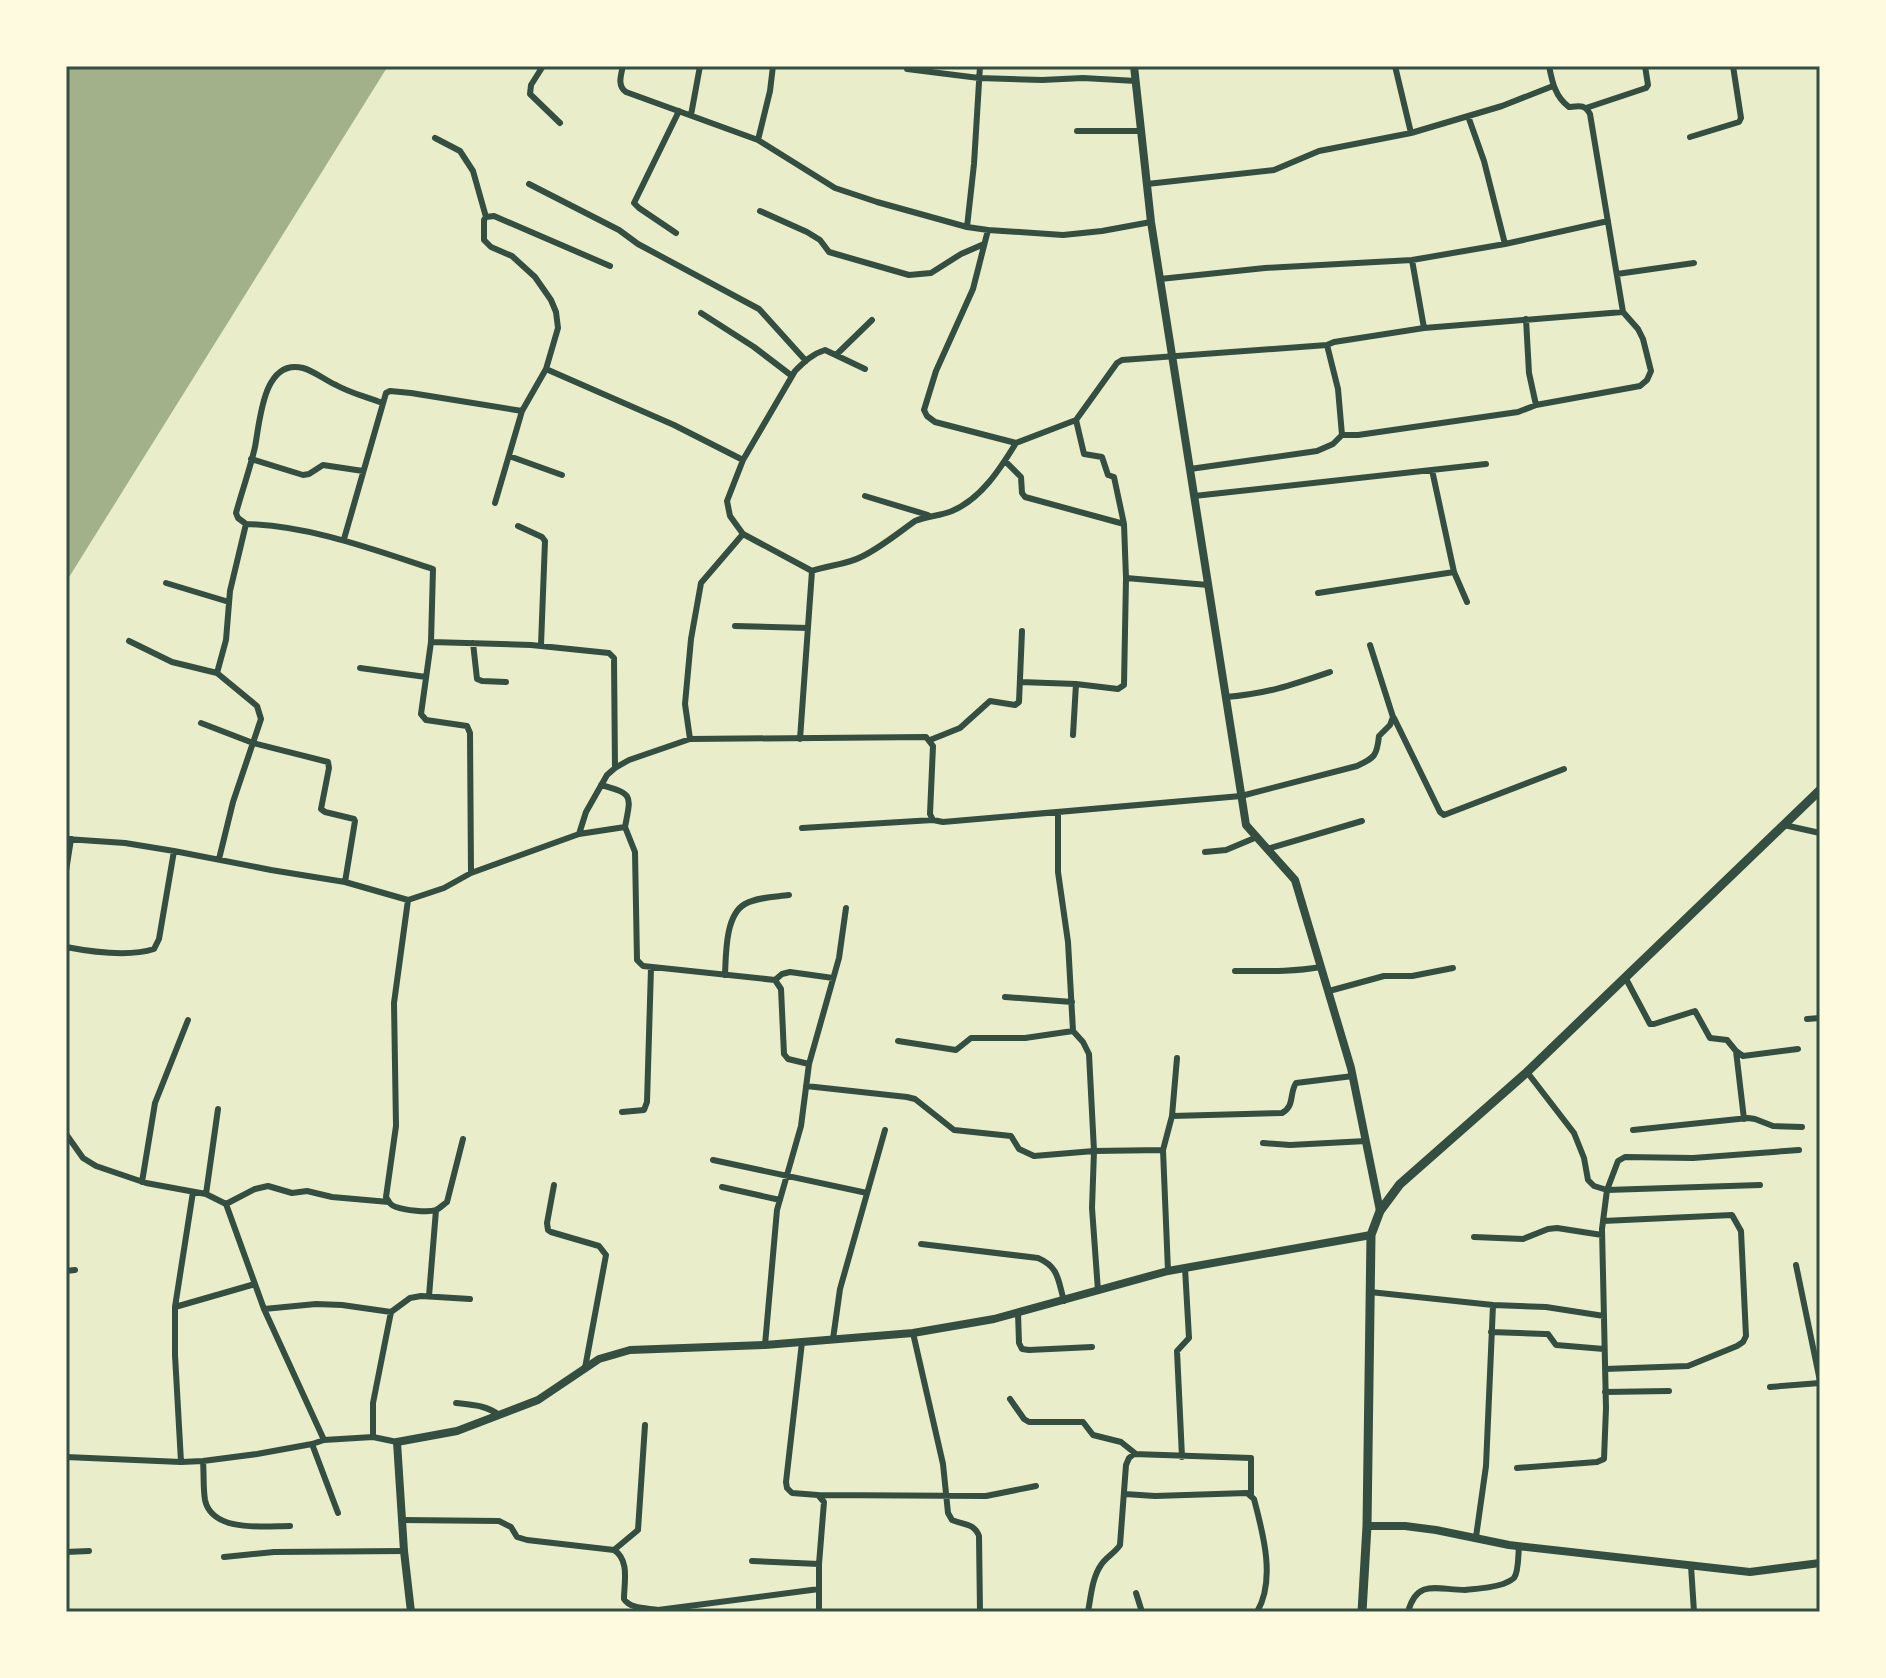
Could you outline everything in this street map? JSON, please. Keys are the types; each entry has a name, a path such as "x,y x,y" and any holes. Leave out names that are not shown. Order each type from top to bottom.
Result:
{"main road":[{"path":"1362,1612 1367,1526 1371,1235 1380,1211 1400,1184 1527,1072 1820,790"}],"street":[{"path":"543,66 531,85 530,94 560,123"},
{"path":"623,66 620,85 623,90 758,140 835,188 877,202 988,230 1063,235 1151,222"},
{"path":"691,115 700,66"},
{"path":"758,140 773,66"},
{"path":"967,227 980,66"},
{"path":"1134,66 1151,222 1246,825 1295,880 1353,1076 1380,1211"},
{"path":"1395,66 1411,133"},
{"path":"1549,66 1553,86 1565,105 1586,108 1646,88 1645,66"},
{"path":"1690,137 1739,122 1741,118 1733,66"},
{"path":"907,69 979,78 1136,81"},
{"path":"1147,184 1274,170 1319,151 1411,133 1502,106 1553,86"},
{"path":"1190,469 1317,451 1333,444 1342,435 1503,414 1640,386 1647,380 1651,371 1643,339 1623,312 1590,114 1586,108"},
{"path":"676,233 634,203 679,111"},
{"path":"1468,116 1484,161 1505,244"},
{"path":"1077,131 1141,131"},
{"path":"435,138 460,151 473,171 486,217 483,236 487,243 512,256 535,277 556,312 558,328 546,369 522,411 495,503"},
{"path":"529,184 619,230 638,244 759,309 806,361"},
{"path":"760,211 807,232 820,240 829,252 909,275 931,273 984,244"},
{"path":"486,217 494,216 610,266"},
{"path":"1160,279 1265,268 1412,260 1505,244 1608,221"},
{"path":"988,230 973,289 936,371 924,410 935,422 1016,443 1076,420 1117,363 1128,359 1327,345 1424,328 1623,312"},
{"path":"1412,260 1424,328"},
{"path":"1617,274 1694,263"},
{"path":"701,313 792,376"},
{"path":"1526,319 1529,373 1536,405"},
{"path":"836,355 872,320"},
{"path":"1327,345 1338,389 1342,435"},
{"path":"812,571 743,534 730,516 727,501 743,460 792,376 806,361 825,350 865,369"},
{"path":"382,403 339,387 305,368 288,366 282,369 272,381 260,412 236,513 246,524 271,525 344,539 433,569 431,642 421,714 423,719 467,726 470,733 471,873"},
{"path":"546,369 674,425 743,460"},
{"path":"344,539 386,393 411,393 522,411"},
{"path":"1020,682 1118,689 1124,685 1124,524 1114,477 1108,475 1102,457 1084,454 1076,420"},
{"path":"812,571 863,557 915,521 950,512 968,502 982,491 1016,443"},
{"path":"509,456 562,475"},
{"path":"251,459 303,475 323,465 363,471"},
{"path":"1005,461 1021,477 1025,497 1124,524"},
{"path":"1194,496 1486,464"},
{"path":"1432,470 1454,572 1467,602"},
{"path":"865,496 931,516"},
{"path":"217,673 226,640 229,602 246,524"},
{"path":"518,526 545,541 541,645"},
{"path":"690,739 685,704 691,639 701,583 743,534"},
{"path":"800,739 812,571"},
{"path":"1318,593 1454,572"},
{"path":"1126,578 1208,585"},
{"path":"166,583 229,602"},
{"path":"735,626 808,628"},
{"path":"930,740 960,728 990,701 1015,705 1019,702 1022,631"},
{"path":"129,641 172,662 217,673 260,711 261,719 233,802 219,859"},
{"path":"431,642 541,645 612,654 615,768"},
{"path":"473,643 477,679 506,682"},
{"path":"1370,645 1392,715 1444,815 1564,769"},
{"path":"360,668 426,677"},
{"path":"1226,697 1256,695 1330,672"},
{"path":"1073,735 1076,684"},
{"path":"802,828 933,820 943,822 1241,796 1370,760 1378,748 1379,736 1392,722 1392,715"},
{"path":"201,723 253,743 328,762 321,809 355,821 345,882"},
{"path":"579,834 586,812 607,775 615,768 629,760 690,739 926,737 933,746 930,814 933,820"},
{"path":"601,785 623,791 630,802 625,827 635,852 637,960 643,966 775,980 790,972 833,978"},
{"path":"1058,812 1058,872 1068,942 1073,1031 1089,1054 1094,1151 1092,1208 1098,1291"},
{"path":"1267,849 1362,821"},
{"path":"1784,825 1820,833"},
{"path":"66,871 68,839 125,843 345,882 408,900 444,888 471,873 579,834 625,827"},
{"path":"1205,852 1226,850 1257,837"},
{"path":"66,947 111,952 154,949 159,939 174,851"},
{"path":"725,975 728,933 739,909 758,899 789,895"},
{"path":"408,900 394,1003 396,1126 386,1197 389,1202 395,1207 426,1212 436,1210 447,1202 463,1139"},
{"path":"765,1345 777,1210 801,1126 809,1064 839,958 846,908"},
{"path":"1235,971 1292,972 1321,967"},
{"path":"622,1112 644,1110 647,1102 651,968"},
{"path":"1329,991 1384,976 1412,976 1453,968"},
{"path":"1625,977 1650,1024 1695,1011 1710,1038 1727,1040 1743,1056 1798,1049"},
{"path":"775,980 781,989 784,1054 788,1059 809,1064"},
{"path":"1005,997 1072,1002"},
{"path":"1807,1019 1820,1018"},
{"path":"142,1182 155,1103 188,1020"},
{"path":"898,1041 956,1050 971,1038 1025,1038 1073,1031"},
{"path":"1736,1051 1744,1119"},
{"path":"1168,1271 1163,1150 1172,1116 1177,1058"},
{"path":"1527,1072 1574,1133 1584,1158 1588,1180 1594,1186 1607,1190 1760,1185"},
{"path":"1172,1116 1282,1113 1291,1105 1296,1083 1353,1076"},
{"path":"806,1086 915,1099 954,1130 1011,1136 1019,1149 1034,1156 1163,1150"},
{"path":"206,1194 218,1109"},
{"path":"1633,1130 1744,1119 1755,1119 1773,1126 1802,1127"},
{"path":"833,1339 840,1289 885,1130"},
{"path":"66,1134 89,1163 142,1182 206,1194 226,1204 264,1309 324,1440"},
{"path":"1263,1143 1290,1145 1366,1141"},
{"path":"1517,1468 1604,1459 1602,1235 1607,1190 1618,1161 1625,1157 1693,1158 1799,1150"},
{"path":"713,1160 867,1193"},
{"path":"554,1185 548,1230 599,1246 606,1255 585,1368"},
{"path":"226,1204 268,1186 292,1193 307,1191 332,1197 389,1202"},
{"path":"722,1187 780,1200"},
{"path":"181,1462 175,1307 193,1192"},
{"path":"429,1296 436,1210"},
{"path":"1603,1221 1732,1215 1741,1231 1746,1336 1737,1346 1688,1366 1605,1369"},
{"path":"1474,1237 1523,1239 1557,1228 1602,1235"},
{"path":"66,1457 181,1462 257,1454 324,1440 373,1437 397,1442 457,1431 538,1400 599,1359 630,1350 765,1345 913,1333 994,1319 1168,1271 1371,1235"},
{"path":"921,1244 1038,1258 1056,1271 1064,1301"},
{"path":"1770,1387 1820,1382 1796,1265"},
{"path":"1182,1457 1177,1351 1189,1338 1185,1268"},
{"path":"66,1271 75,1270"},
{"path":"175,1307 255,1284"},
{"path":"1370,1292 1493,1305 1546,1307 1604,1316"},
{"path":"373,1437 373,1403 391,1312 410,1298 470,1299"},
{"path":"264,1309 329,1304 391,1312"},
{"path":"1476,1537 1486,1466 1493,1305"},
{"path":"1018,1313 1022,1349 1092,1347"},
{"path":"1491,1332 1548,1334 1556,1345 1604,1349"},
{"path":"913,1333 943,1464 948,1513 952,1520 977,1529 979,1536 980,1612"},
{"path":"802,1342 786,1482 792,1493 986,1496 1036,1486"},
{"path":"1605,1392 1669,1391"},
{"path":"1010,1399 1029,1422 1083,1422 1093,1435 1121,1442 1136,1454"},
{"path":"456,1403 491,1409 499,1415"},
{"path":"614,1550 638,1530 645,1425"},
{"path":"397,1442 411,1612"},
{"path":"312,1444 338,1513"},
{"path":"1088,1612 1094,1578 1102,1562 1120,1545 1126,1465 1129,1458 1136,1454 1251,1458 1251,1495 1266,1547 1264,1600 1257,1612"},
{"path":"203,1461 205,1501 209,1511 217,1518 233,1525 290,1526"},
{"path":"1125,1494 1251,1495"},
{"path":"818,1495 824,1502 819,1612"},
{"path":"402,1520 499,1521 511,1527 517,1537 527,1540 614,1550 621,1554 624,1561 624,1599 632,1606 658,1610 819,1589"},
{"path":"1367,1526 1405,1526 1519,1546 1750,1572 1820,1563"},
{"path":"1408,1612 1413,1597 1421,1590 1435,1587 1465,1590 1508,1582 1516,1572 1519,1546"},
{"path":"66,1552 89,1551"},
{"path":"224,1557 274,1552 404,1551"},
{"path":"752,1561 819,1564"},
{"path":"1691,1566 1694,1612"},
{"path":"1136,1593 1142,1612"}],"shaded area":[{"path":"66,66 388,66 66,582"}]}
